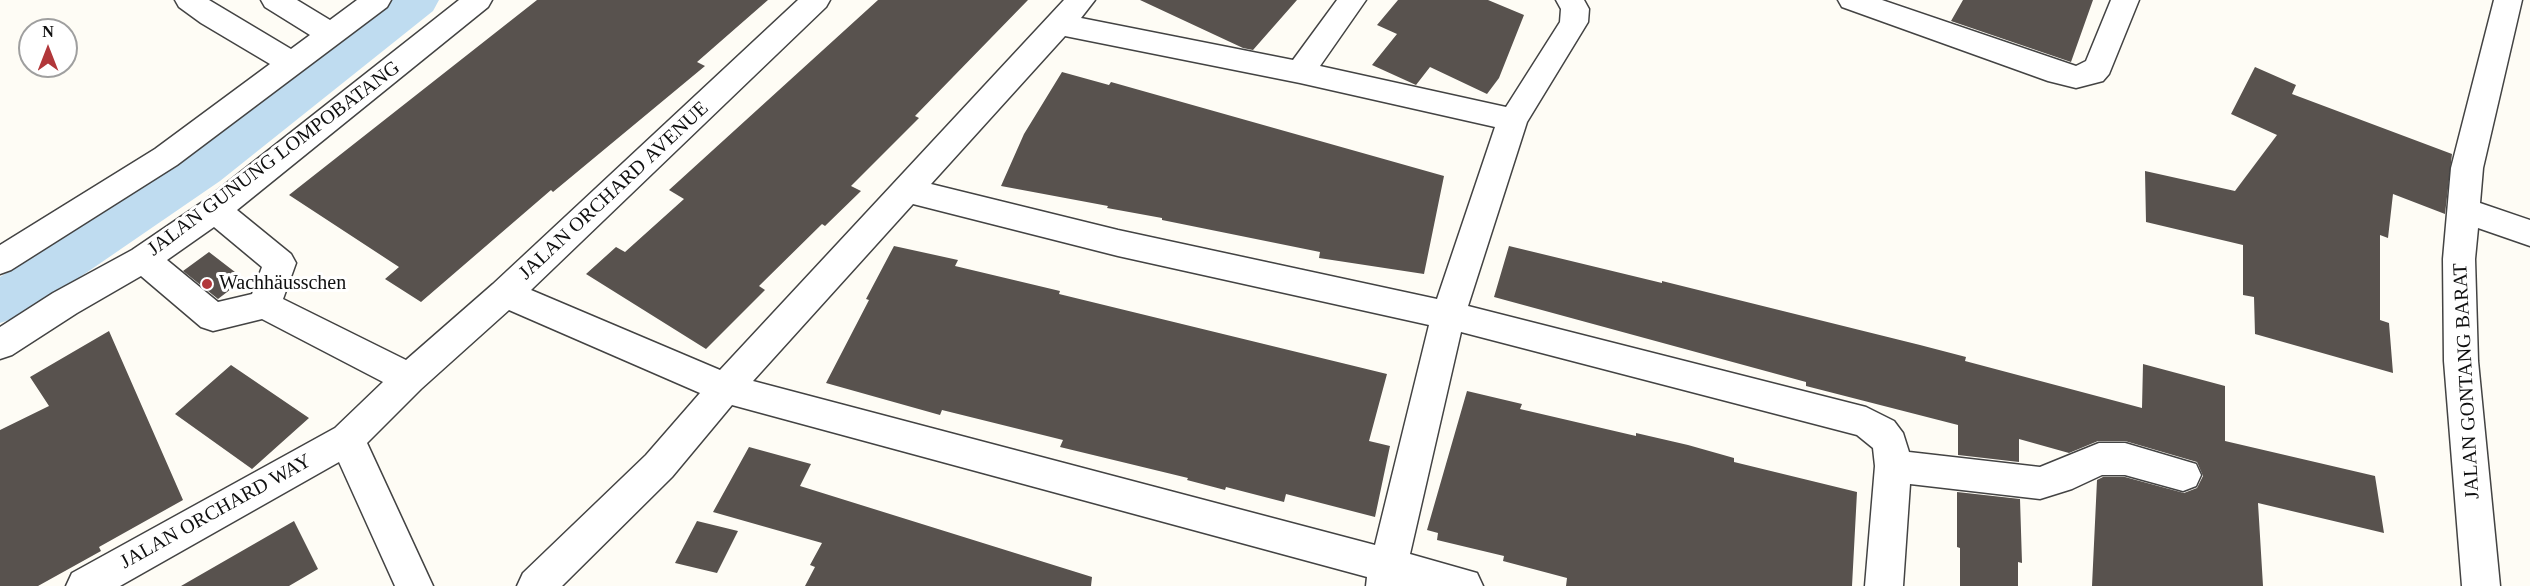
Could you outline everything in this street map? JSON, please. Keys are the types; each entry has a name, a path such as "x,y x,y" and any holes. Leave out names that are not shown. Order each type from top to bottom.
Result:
{"street":[{"path":"189,0 211,16 291,63"},
{"path":"275,0 331,34"},
{"path":"0,261 166,157 377,0"},
{"name":"JALAN GUNUNG LOMPOBATANG","path":"0,345 66,303 143,259 215,210 478,0"},
{"name":"JALAN ORCHARD AVENUE","path":"347,439 409,379 505,294 816,0"},
{"path":"536,586 659,466 725,388 1081,0"},
{"path":"1300,72 1352,0"},
{"path":"1386,575 1448,315 1513,120 1574,22 1575,9 1569,0"},
{"path":"1852,0 2058,73 2076,77 2093,73 2099,66 2125,0"},
{"name":"JALAN GONTANG BARAT","path":"2481,586 2461,361 2459,259 2467,168 2508,0"},
{"path":"1059,24 1300,72 1513,120"},
{"path":"907,190 1118,243 1448,315 1866,422 1882,432 1890,444 1893,466 1884,586"},
{"path":"215,210 280,263 264,305"},
{"path":"2463,210 2530,233"},
{"path":"143,259 213,317 264,305 409,379"},
{"path":"505,294 725,388 1386,575 1464,586"},
{"path":"347,439 414,586"},
{"name":"JALAN ORCHARD WAY","path":"85,586 347,439"},
{"path":"1893,466 2040,483 2059,478 2099,459 2125,459 2183,475"}],"building":[{"path":"537,0 768,0 697,62 705,66 553,192 551,190 421,302 385,279 399,267 289,195"},
{"path":"878,0 1028,0 915,116 919,118 851,186 861,191 825,226 822,224 759,286 765,290 706,349 586,274 616,247 625,252 684,199 669,190"},
{"path":"1140,0 1297,0 1253,50 1243,48"},
{"path":"1398,0 1488,0 1524,15 1499,78 1487,94 1430,67 1416,85 1372,65 1397,34 1377,25"},
{"path":"1963,0 2093,0 2071,62 1951,21"},
{"path":"2255,67 2296,85 2292,94 2452,154 2445,214 2393,194 2388,238 2380,235 2380,320 2389,323 2393,373 2255,334 2254,297 2243,295 2243,245 2146,222 2145,171 2235,191 2277,135 2231,114"},
{"path":"1062,72 1109,85 1111,82 1444,176 1424,274 1319,258 1320,252 1107,208 1108,206 1001,186 1024,134"},
{"path":"894,246 958,260 955,266 1060,291 1059,294 1387,374 1369,441 1390,446 1375,517 1286,494 1284,502 1226,487 1225,490 1187,480 1188,478 1060,447 1063,440 942,410 940,415 826,383"},
{"path":"1509,246 1662,283 1662,281 1920,345 1966,357 1965,361 2142,408 2143,364 2225,386 2225,441 2375,476 2384,533 2258,503 2263,586 2092,586 2097,480 2103,477 2125,477 2184,493 2197,488 2203,476 2197,462 2125,441 2098,441 2069,453 2019,439 2019,462 1958,455 1958,425 1806,386 1806,382 1494,297"},
{"name":"Wachhäusschen","path":"209,252 244,279 218,299 183,271"},
{"path":"109,331 183,500 99,547 101,551 38,586 0,586 0,430 49,406 30,377"},
{"path":"231,365 309,418 252,469 175,414"},
{"path":"1467,391 1522,404 1520,409 1636,436 1636,433 1688,445 1734,458 1734,462 1857,492 1852,586 1566,586 1567,578 1503,561 1504,556 1437,540 1438,533 1427,530"},
{"path":"749,447 811,464 800,486 1092,577 1091,586 805,586 815,567 810,565 822,543 713,512"},
{"path":"1957,492 2020,499 2022,563 2018,562 2018,586 1960,586"},
{"path":"294,521 318,569 289,586 181,586"},
{"path":"697,521 738,531 717,573 675,563"}],"waterway":[{"path":"0,302 50,272 204,168 418,0"}],"place":[{"name":"Wachhäusschen","path":"207,284"}]}
